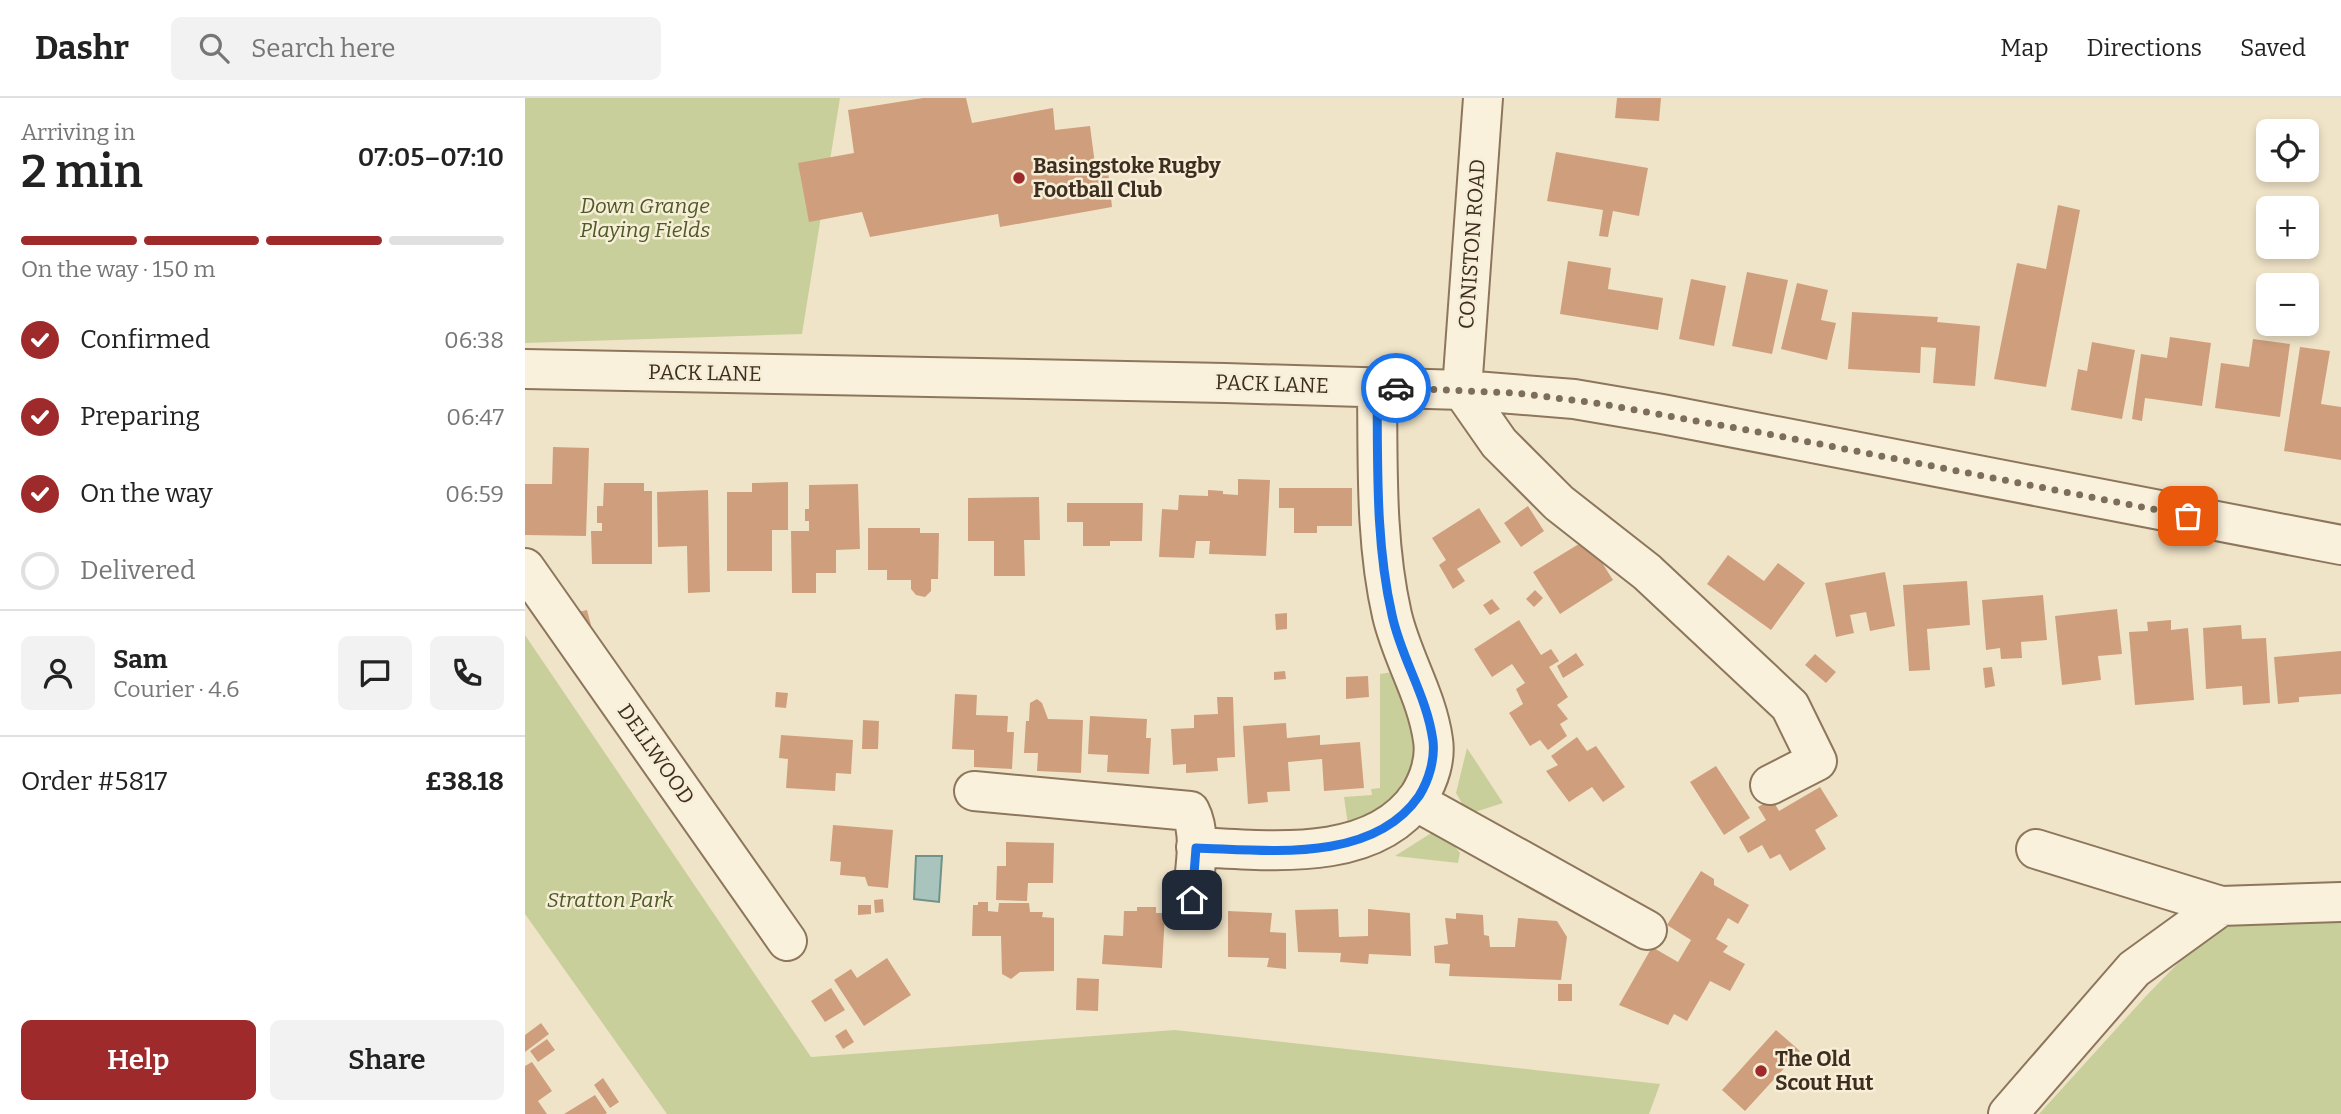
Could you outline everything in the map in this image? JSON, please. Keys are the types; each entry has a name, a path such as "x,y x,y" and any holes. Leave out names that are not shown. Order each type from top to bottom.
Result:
{"street":[{"name":"CONISTON ROAD","path":"1462,390 1483,98"},
{"name":"PACK LANE","path":"525,369 1377,387 1462,390 1574,399 2341,545"},
{"path":"1196,834 1295,850 1322,849 1380,830 1402,814 1424,788 1430,772 1433,743 1423,700 1392,618 1386,588 1378,470 1377,387"},
{"path":"1462,390 1499,443 1559,503 1647,572 1790,706 1817,761 1770,785"},
{"name":"DELLWOOD","path":"525,568 787,941"},
{"path":"974,791 1190,811 1196,834 1192,900"},
{"path":"1415,801 1647,930"},
{"path":"2036,849 2221,906 2341,902"},
{"path":"2008,1114 2134,969 2221,906"}],"green space":[{"name":"Down Grange Playing Fields","path":"525,98 840,98 802,334 525,343"},
{"name":"Stratton Park","path":"525,635 811,1057 1175,1030 1660,1084 1649,1114 667,1114 525,914"},
{"path":"1405,670 1428,739 1415,789 1349,832 1344,797 1372,795 1371,789 1380,788 1380,674"},
{"path":"1467,748 1503,803 1475,812 1463,805 1456,793"},
{"path":"1436,830 1447,836 1460,853 1458,863 1395,856"},
{"path":"2341,916 2341,1114 2039,1114 2146,996 2220,920"}],"water":[{"path":"916,856 942,856 939,902 914,899"}],"building":[{"name":"Basingstoke Rugby Football Club","path":"923,98 966,98 972,123 1053,108 1055,130 1090,126 1096,172 1108,171 1112,207 1000,227 998,214 870,237 862,212 809,222 798,163 854,153 848,110"},
{"path":"1617,98 1661,98 1659,121 1615,118"},
{"path":"1556,152 1648,168 1639,216 1613,211 1608,237 1599,236 1603,210 1547,201"},
{"path":"2058,205 2080,210 2046,387 1994,379 2017,263 2046,269"},
{"path":"1568,261 1611,268 1608,289 1663,298 1658,330 1560,314"},
{"path":"1747,272 1788,280 1772,354 1732,346"},
{"path":"1691,279 1726,286 1714,346 1679,339"},
{"path":"1797,283 1828,290 1821,320 1836,323 1827,360 1781,349"},
{"path":"1852,312 1938,317 1937,322 1980,326 1975,386 1933,383 1936,348 1921,347 1920,373 1848,369"},
{"path":"2170,337 2211,343 2202,406 2145,398 2142,421 2132,419 2141,354 2167,358"},
{"path":"2253,339 2290,344 2280,417 2215,408 2221,363 2249,367"},
{"path":"2092,342 2135,350 2122,419 2071,410 2078,369 2087,371"},
{"path":"2300,347 2330,351 2321,404 2341,407 2341,460 2284,451"},
{"path":"553,447 589,448 586,536 525,535 525,484 552,484"},
{"path":"1238,479 1270,480 1266,556 1209,554 1210,541 1196,541 1194,558 1159,557 1162,509 1178,510 1179,495 1208,496 1208,490 1238,495"},
{"path":"788,482 788,530 772,530 772,571 727,571 727,492 752,492 752,483"},
{"path":"604,483 644,483 644,491 652,491 652,564 592,564 591,531 602,531 602,523 597,523 597,506 603,506"},
{"path":"858,484 860,549 836,550 836,573 816,573 816,593 792,593 791,531 809,531 809,521 805,521 805,509 809,509 809,485"},
{"path":"1279,488 1352,488 1352,526 1317,526 1317,533 1294,533 1294,508 1279,508"},
{"path":"708,490 710,592 688,593 687,546 658,547 657,492"},
{"path":"1039,497 1040,540 1024,540 1025,576 994,576 994,541 968,541 968,498"},
{"path":"1067,503 1143,503 1142,541 1110,541 1110,546 1083,546 1083,522 1067,522"},
{"path":"1528,506 1544,531 1521,547 1504,523"},
{"path":"1479,508 1501,542 1457,569 1465,581 1453,589 1439,565 1446,560 1432,538"},
{"path":"868,528 920,528 920,533 939,533 938,579 931,579 931,591 925,597 916,595 911,589 911,580 887,580 887,570 868,570"},
{"path":"1587,539 1613,580 1560,614 1533,572"},
{"path":"1728,555 1764,581 1778,563 1805,583 1771,630 1707,584"},
{"path":"1885,572 1895,626 1870,631 1866,612 1850,615 1854,633 1836,637 1825,583"},
{"path":"1967,581 1970,625 1927,629 1930,670 1909,671 1903,585"},
{"path":"1535,590 1543,598 1534,607 1526,599"},
{"path":"2043,595 2047,640 2021,642 2022,658 2001,659 2000,648 1986,650 1982,600"},
{"path":"1492,599 1500,609 1490,615 1483,605"},
{"path":"2117,609 2122,654 2098,656 2101,680 2062,685 2055,616"},
{"path":"587,610 591,625 578,628 574,613"},
{"path":"1287,613 1287,629 1276,630 1275,614"},
{"path":"1519,620 1541,655 1551,649 1559,661 1549,667 1568,697 1557,705 1568,719 1560,724 1567,736 1548,750 1540,740 1530,746 1509,713 1523,704 1516,689 1525,683 1512,664 1492,677 1474,649"},
{"path":"2171,620 2171,630 2188,628 2194,700 2135,705 2129,632 2148,631 2147,622"},
{"path":"2241,625 2242,639 2266,638 2270,703 2243,705 2242,686 2206,689 2203,628"},
{"path":"2341,651 2341,694 2299,697 2299,702 2278,704 2274,657"},
{"path":"1576,653 1584,665 1563,678 1557,666"},
{"path":"1815,654 1836,672 1826,683 1805,665"},
{"path":"1992,667 1995,686 1985,688 1983,668"},
{"path":"1285,671 1286,679 1274,680 1274,672"},
{"path":"1368,676 1369,697 1346,699 1346,677"},
{"path":"776,692 788,693 786,708 775,707"},
{"path":"955,694 977,695 976,715 1008,716 1007,732 1014,732 1012,769 974,767 974,750 952,749"},
{"path":"1217,697 1233,697 1235,757 1217,758 1218,771 1186,773 1186,764 1173,765 1171,729 1194,728 1194,715 1218,714"},
{"path":"1037,699 1042,703 1048,719 1083,720 1081,773 1037,771 1038,753 1024,753 1030,703"},
{"path":"1090,716 1147,719 1146,738 1151,738 1149,774 1107,772 1108,755 1088,754"},
{"path":"863,720 879,721 878,749 862,749"},
{"path":"1286,723 1287,738 1320,735 1320,745 1360,742 1364,788 1324,791 1322,759 1288,762 1290,791 1267,792 1268,802 1248,804 1243,726"},
{"path":"781,735 853,740 851,774 836,773 835,791 786,788 788,759 779,758"},
{"path":"1577,737 1587,751 1596,746 1625,787 1603,802 1592,787 1569,802 1546,771 1558,765 1551,756"},
{"path":"1716,766 1750,818 1724,835 1690,782"},
{"path":"1820,787 1838,816 1815,830 1826,849 1790,871 1780,854 1770,859 1762,845 1748,853 1739,837 1766,820 1758,807 1772,799 1779,811"},
{"path":"833,825 893,830 888,888 868,886 865,877 840,875 841,862 830,861"},
{"path":"1006,842 1054,843 1053,883 1028,883 1027,901 996,900 997,866 1006,866"},
{"path":"1701,871 1714,879 1714,885 1749,905 1738,924 1728,918 1716,939 1728,946 1723,952 1745,964 1730,991 1710,981 1687,1021 1674,1014 1668,1025 1619,1005 1652,947 1678,962 1691,940 1667,925"},
{"path":"883,899 884,912 875,913 874,900"},
{"path":"978,902 988,902 988,911 998,912 999,903 1029,903 1030,912 1043,912 1042,917 1054,918 1054,971 1020,972 1011,979 1002,974 1001,936 972,936 973,905 978,905"},
{"path":"858,905 871,905 871,914 858,915"},
{"path":"1137,907 1156,907 1156,913 1165,913 1162,968 1102,964 1104,935 1123,936 1124,911 1137,911"},
{"path":"1338,909 1339,937 1368,936 1368,909 1410,913 1411,956 1369,954 1368,964 1340,962 1341,953 1298,952 1295,910"},
{"path":"1228,911 1272,913 1270,932 1286,933 1286,969 1267,967 1269,958 1228,957"},
{"path":"1456,913 1483,915 1484,935 1489,936 1490,947 1515,947 1518,918 1557,921 1567,937 1561,980 1449,976 1450,964 1435,963 1434,946 1448,944 1445,918 1456,919"},
{"path":"887,958 911,995 864,1026 834,980 851,969 857,978"},
{"path":"1077,978 1099,979 1098,1011 1076,1010"},
{"path":"1558,984 1572,984 1572,1001 1558,1001"},
{"path":"831,988 845,1010 825,1022 811,1001"},
{"path":"541,1023 549,1034 525,1052 525,1035"},
{"path":"846,1029 854,1042 843,1049 835,1036"},
{"name":"The Old Scout Hut","path":"1776,1030 1800,1051 1745,1111 1722,1090"},
{"path":"547,1039 555,1050 538,1062 530,1051"},
{"path":"532,1062 552,1091 538,1101 547,1114 525,1114 525,1066"},
{"path":"603,1078 619,1102 610,1108 594,1085"},
{"path":"595,1095 607,1113 564,1114"}],"way so far":[{"path":"1396,388 1516,393 1574,399 2188,516"}],"place":[{"name":"Basingstoke Rugby Football Club","path":"1019,178"},
{"name":"The Old Scout Hut","path":"1761,1071"}],"route":[{"path":"1192,900 1196,848 1322,849 1350,842 1380,830 1402,814 1424,788 1433,758 1433,743 1423,700 1392,618 1383,555 1377,387 1396,388"}]}
